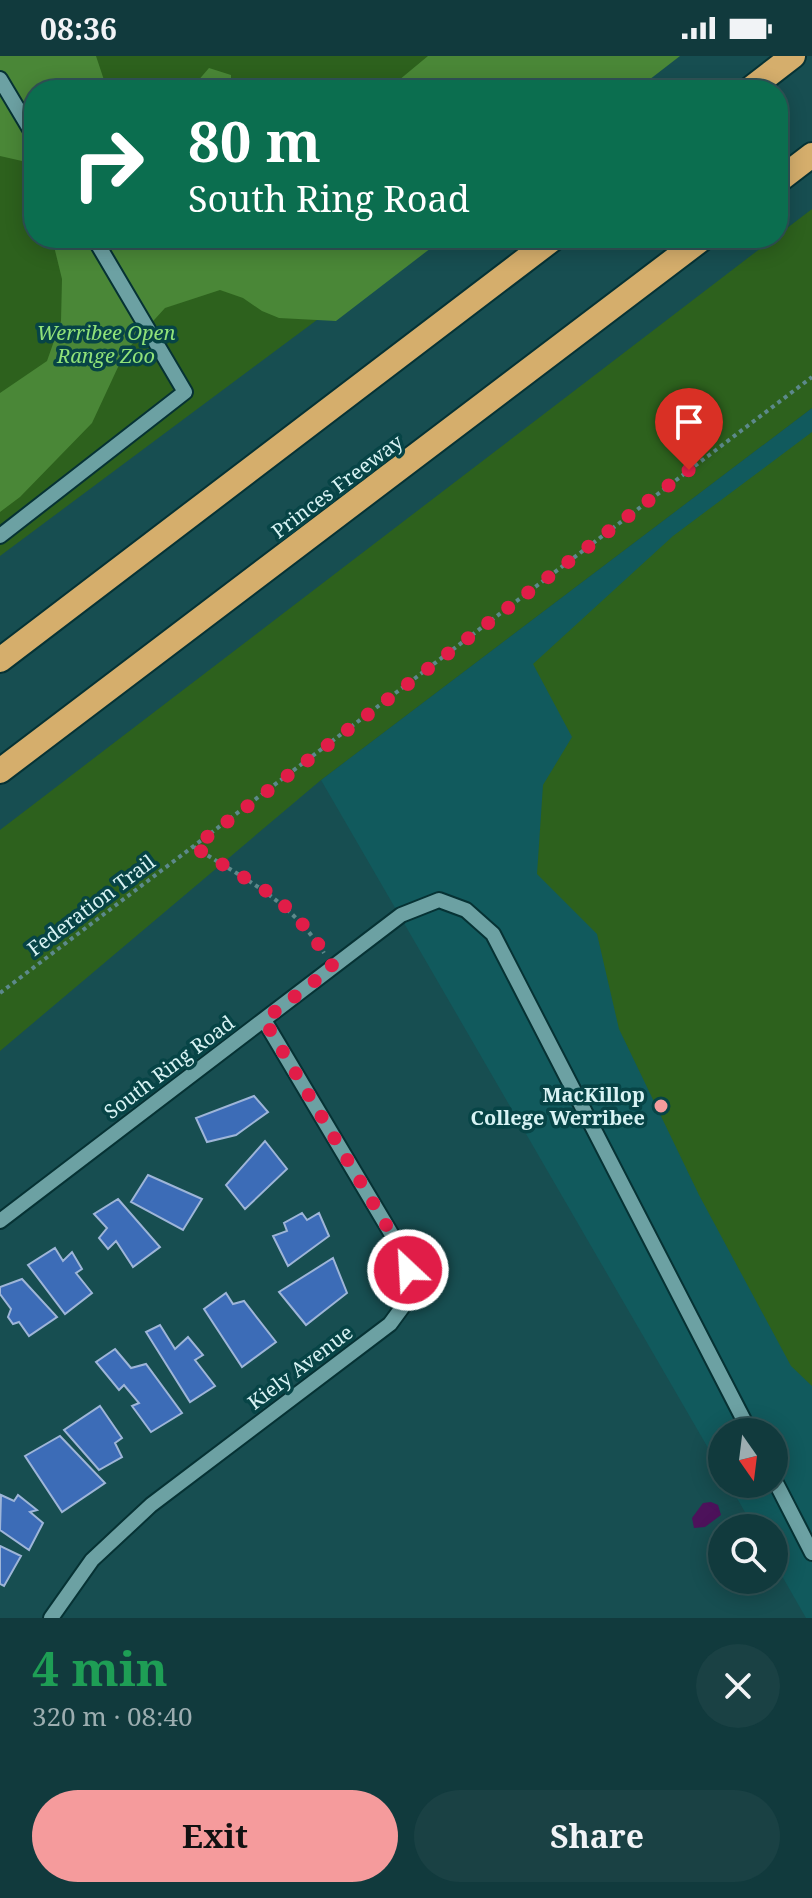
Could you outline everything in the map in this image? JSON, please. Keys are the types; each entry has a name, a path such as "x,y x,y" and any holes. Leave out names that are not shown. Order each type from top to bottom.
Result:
{"highway":[{"path":"762,80 793,56"},
{"path":"788,173 812,155"},
{"path":"0,660 541,248"},
{"name":"Princes Freeway","path":"0,771 690,248"}],"street":[{"path":"0,79 24,119"},
{"path":"0,536 185,392 100,248"},
{"name":"South Ring Road","path":"0,1221 401,915 439,900 466,910 493,934 743,1418"},
{"name":"Kiely Avenue","path":"51,1618 92,1560 151,1505 390,1324 415,1290 401,1250 264,1020"},
{"path":"784,1498 812,1553"}],"path":[{"name":"Federation Trail","path":"0,993 812,377"},
{"path":"194,847 276,897 311,933 333,967"}],"shaded area":[{"name":"MacKillop College Werribee","path":"812,408 812,1618 806,1618 788,1586 788,1514 746,1514 737,1498 788,1498 788,1418 708,1418 708,1448 321,780"},
{"path":"703,1503 718,1505 721,1514 708,1514 708,1525 694,1528 692,1518"}],"green space":[{"name":"Werribee Open Range Zoo","path":"0,56 671,56 639,80 24,80 24,248 414,248 0,556"},
{"path":"0,56 96,56 104,80 24,80 24,166 22,161 0,156"},
{"path":"428,56 680,56 649,80 399,80"},
{"path":"209,68 231,75 231,80 199,80"},
{"path":"812,209 812,408 321,780 0,1051 0,830 761,248 788,248 788,227"},
{"path":"54,248 431,248 336,321 279,318 243,298 220,290 165,308 125,352 92,423 20,497 0,512 0,393 47,361 61,321 62,279"},
{"path":"812,432 812,1386 791,1366 699,1195 619,1029 597,934 537,874 543,785 572,737 533,664 673,536"}],"building":[{"path":"254,1096 268,1112 236,1135 207,1142 196,1118"},
{"path":"265,1141 287,1169 245,1209 226,1185"},
{"path":"148,1175 202,1199 183,1230 131,1202"},
{"path":"118,1199 160,1247 133,1267 116,1241 108,1249 99,1238 107,1228 94,1214"},
{"path":"302,1213 307,1220 319,1213 329,1236 288,1266 273,1236 287,1231 284,1223"},
{"path":"55,1248 63,1261 72,1252 82,1269 76,1273 92,1293 65,1314 28,1265"},
{"path":"333,1258 347,1293 306,1325 279,1292"},
{"path":"22,1279 57,1317 29,1336 19,1322 13,1324 8,1317 11,1309 0,1294 0,1287"},
{"path":"226,1293 233,1304 244,1301 276,1342 242,1367 204,1309"},
{"path":"160,1325 175,1349 188,1337 203,1355 195,1360 215,1386 190,1402 146,1332"},
{"path":"115,1349 131,1368 146,1364 182,1413 151,1432 132,1406 139,1403 124,1385 119,1390 96,1362"},
{"path":"100,1406 122,1438 115,1443 122,1457 99,1470 64,1430"},
{"path":"60,1436 105,1483 62,1512 25,1456"},
{"path":"1,1495 14,1501 18,1495 37,1510 30,1512 43,1523 29,1550 0,1530"},
{"path":"0,1546 21,1556 4,1586 0,1584"}],"place":[{"name":"MacKillop College Werribee","path":"661,1106"}],"route":[{"path":"408,1270 401,1250 264,1020 333,967 311,933 276,897 194,847 689,470"}]}
